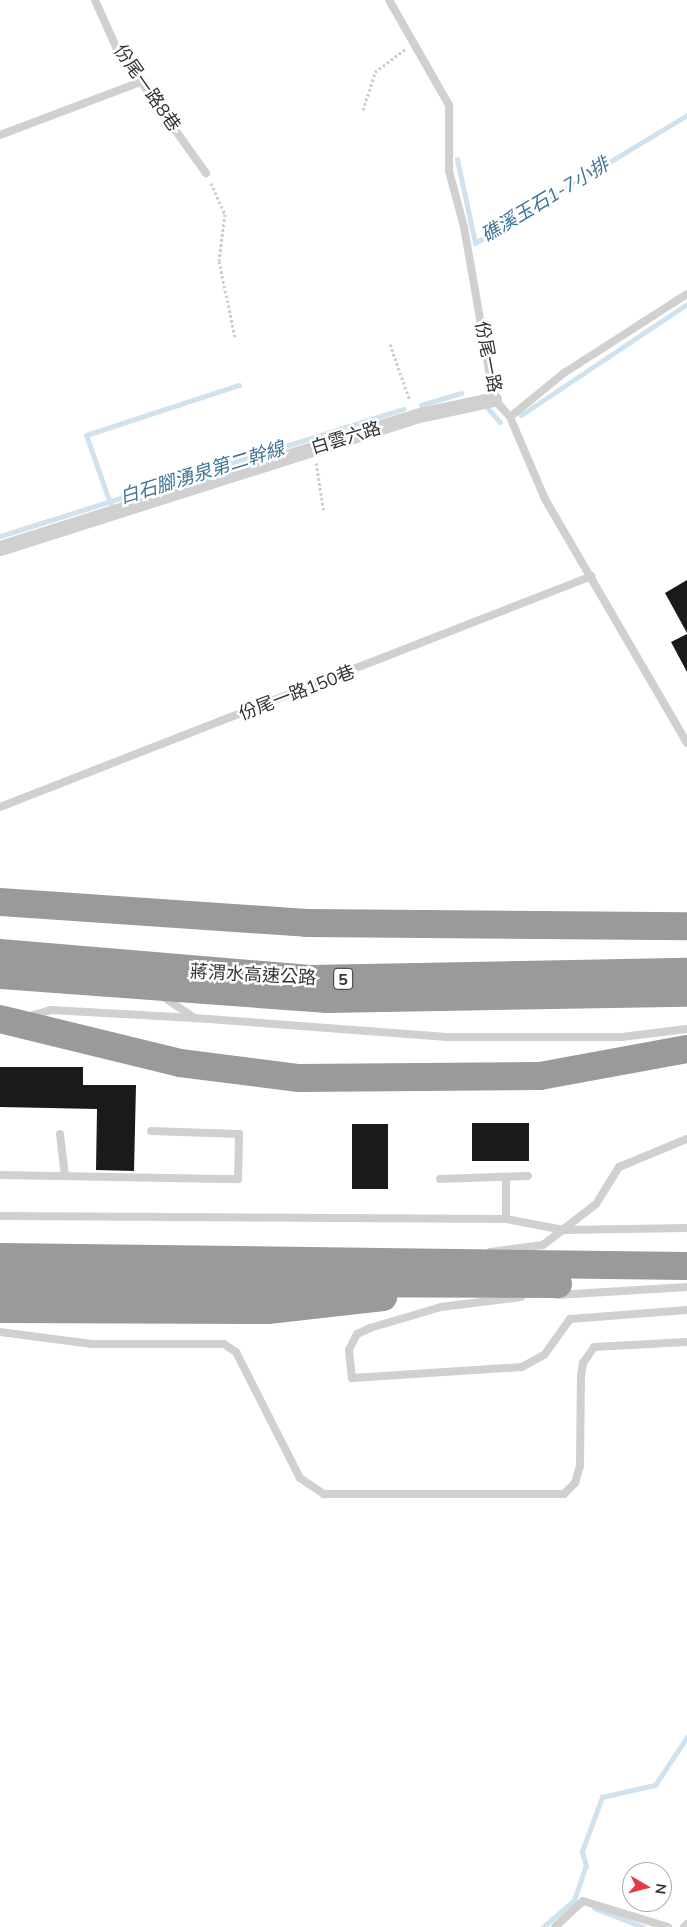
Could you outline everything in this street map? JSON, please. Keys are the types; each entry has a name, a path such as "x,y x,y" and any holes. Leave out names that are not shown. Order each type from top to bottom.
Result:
{"highway":[{"path":"0,902 136,914 306,923 687,926"},
{"name":"蔣渭水高速公路","path":"0,953 310,979 687,972"},
{"name":"蔣渭水高速公路","path":"0,975 152,989 327,999 687,993"},
{"path":"7,1020 180,1063 299,1078 409,1080 540,1076 687,1049"},
{"path":"0,1258 687,1266"},
{"path":"0,1282 533,1292"},
{"path":"0,1309 268,1310 533,1292 687,1286"}],"street":[{"name":"白雲六路","path":"0,548 415,416 494,399"}],"lane":[{"name":"份尾一路8巷","path":"95,0 116,47 143,81 206,172"},
{"name":"份尾一路","path":"390,0 449,105 449,171 464,227 494,399 510,416 545,499 592,576 687,743"},
{"path":"0,135 143,81"},
{"path":"510,416 564,373 687,294"},
{"name":"份尾一路150巷","path":"0,807 592,576"},
{"path":"152,989 195,1018"},
{"path":"7,1020 50,1010 195,1018 472,1038 622,1037 687,1029"},
{"path":"0,1175 238,1179 239,1134 151,1131"},
{"path":"60,1134 64,1176"},
{"path":"456,1263 494,1250 543,1246 596,1204 619,1168 687,1140"},
{"path":"440,1178 528,1176"},
{"path":"506,1177 506,1219"},
{"path":"0,1216 506,1219 564,1230 687,1228"},
{"path":"533,1292 469,1302 386,1320 358,1334 347,1362 352,1378 522,1367 545,1354 570,1320 687,1310"},
{"path":"0,1332 92,1344 224,1344 236,1352 300,1478 324,1494 564,1494 575,1483 580,1466 581,1376 583,1363 594,1347 687,1342"},
{"path":"555,1927 583,1901 668,1927"}],"path":[{"path":"363,110 375,72 386,60 415,45"},
{"path":"206,172 225,214 219,261 236,337"},
{"path":"390,344 415,416"},
{"path":"312,448 324,512"}],"building":[{"path":"687,580 687,633 665,593"},
{"path":"687,634 687,672 671,642"},
{"path":"0,1067 83,1067 83,1085 136,1085 134,1171 96,1170 97,1109 0,1107"},
{"path":"472,1123 529,1123 529,1161 472,1161"},
{"path":"352,1124 388,1124 388,1189 352,1189"}],"waterway":[{"name":"礁溪玉石1-7小排","path":"457,159 475,243 687,115"},
{"name":"白石腳湧泉第二幹線","path":"521,415 687,304"},
{"path":"110,503 86,435 239,385"},
{"name":"白石腳湧泉第二幹線","path":"421,405 461,393"},
{"name":"白石腳湧泉第二幹線","path":"485,405 500,422"},
{"name":"白石腳湧泉第二幹線","path":"0,536 404,409"},
{"path":"543,1927 574,1900 586,1866 582,1851 602,1797 655,1785 687,1737"},
{"path":"594,1908 643,1927"}]}
